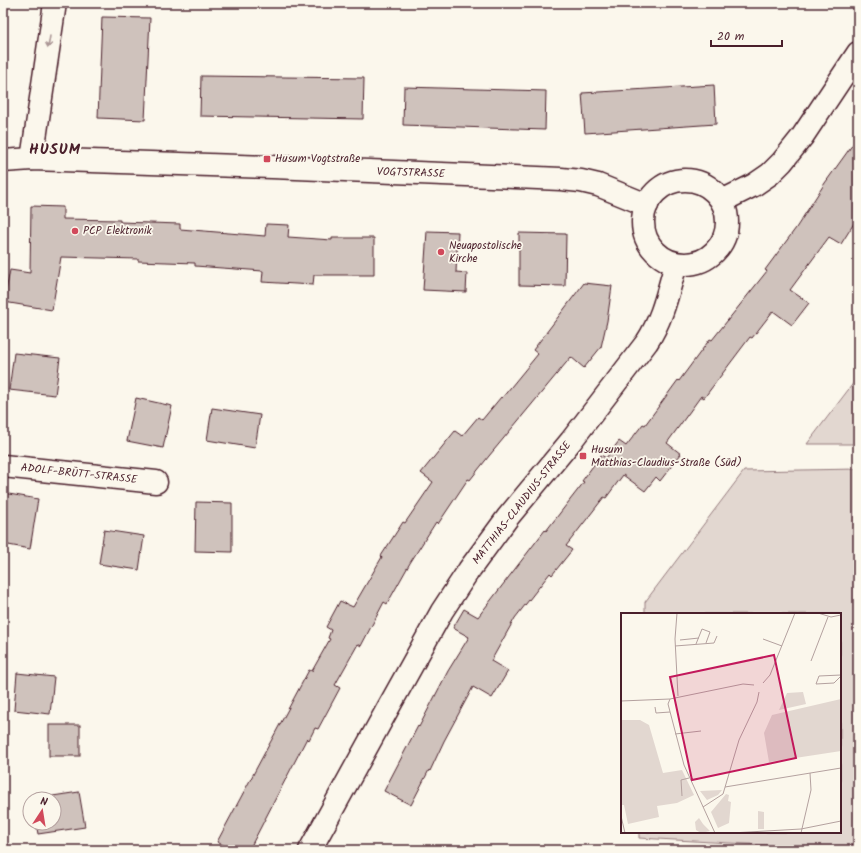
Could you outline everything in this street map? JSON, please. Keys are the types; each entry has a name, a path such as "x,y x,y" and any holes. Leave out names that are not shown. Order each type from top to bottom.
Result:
{"street":[{"path":"32,159 55,3"},
{"path":"722,201 754,185 770,174 782,162 802,136 858,53"},
{"name":"VOGTSTRASSE","path":"3,161 32,159 561,179 598,185 647,205"},
{"path":"683,180 699,182 713,189 722,201 727,214 727,232 724,241 712,256 694,264 676,264 660,257 649,246 644,232 643,218 647,205 656,193 668,184 683,180"},
{"name":"MATTHIAS-CLAUDIUS-STRASSE","path":"310,850 405,677 442,612 469,570 508,517 571,441 643,348 654,331 665,302 676,264"},
{"name":"ADOLF-BRÜTT-STRASSE","path":"3,466 156,482"}],"shaded area":[{"path":"858,377 858,444 807,444"},
{"path":"858,469 858,850 639,838 639,833 841,833 841,613 645,613 645,602 744,471"}],"building":[{"path":"102,17 150,18 145,120 98,118"},
{"path":"201,76 364,78 363,119 200,116"},
{"path":"714,85 716,124 585,133 582,93"},
{"path":"404,87 546,91 545,130 403,125"},
{"path":"858,137 858,217 841,244 829,237 790,290 809,303 792,325 773,311 752,338 750,337 704,398 701,396 667,443 681,454 660,481 656,477 645,491 623,475 606,498 604,497 566,546 572,550 552,575 550,573 515,618 491,661 508,671 492,698 473,687 411,805 384,791 448,671 469,637 453,628 464,609 478,617 584,482 582,481 601,455 606,458 619,441 626,446 643,424 645,425 710,339 712,340 767,271 765,270 796,228 825,183"},
{"path":"31,206 63,207 63,219 120,220 120,222 180,224 180,229 265,236 266,224 289,225 288,237 332,240 332,238 374,238 374,275 314,275 313,285 262,282 263,271 195,266 195,263 138,261 138,259 61,257 52,310 4,302 10,270 30,273"},
{"name":"Neuapostolische Kirche","path":"427,231 458,232 456,272 467,273 466,292 423,290"},
{"path":"519,233 566,234 565,286 519,285"},
{"path":"584,283 612,286 607,321 601,347 584,368 571,357 470,480 468,479 438,524 436,522 410,563 387,604 384,602 361,646 358,644 335,685 340,688 318,729 315,728 309,740 307,738 249,850 233,850 217,842 309,670 312,671 330,639 328,638 331,630 326,627 340,601 353,607 382,557 381,556 403,522 405,523 433,482 421,473 455,431 462,436 478,417 482,420 501,397 502,398 538,354 533,350"},
{"path":"14,353 60,358 55,395 9,390"},
{"path":"136,398 172,406 163,448 127,441"},
{"path":"212,408 260,415 255,448 207,440"},
{"path":"3,493 38,499 30,549 3,544"},
{"path":"196,502 232,503 232,552 195,551"},
{"path":"104,530 144,536 139,570 99,564"},
{"path":"17,673 54,677 50,714 14,710"},
{"path":"49,725 80,725 80,756 49,756"},
{"path":"79,792 85,827 62,830 62,795"},
{"path":"37,831 58,831 38,834"}],"place":[{"name":"Husum Vogtstraße","path":"267,159"},
{"name":"PCP Elektronik","path":"75,231"},
{"name":"Neuapostolische Kirche","path":"441,252"},
{"name":"Husum Matthias-Claudius-Straße (Süd)","path":"583,456"}],"district":[{"name":"HUSUM","path":"55,150"}]}
